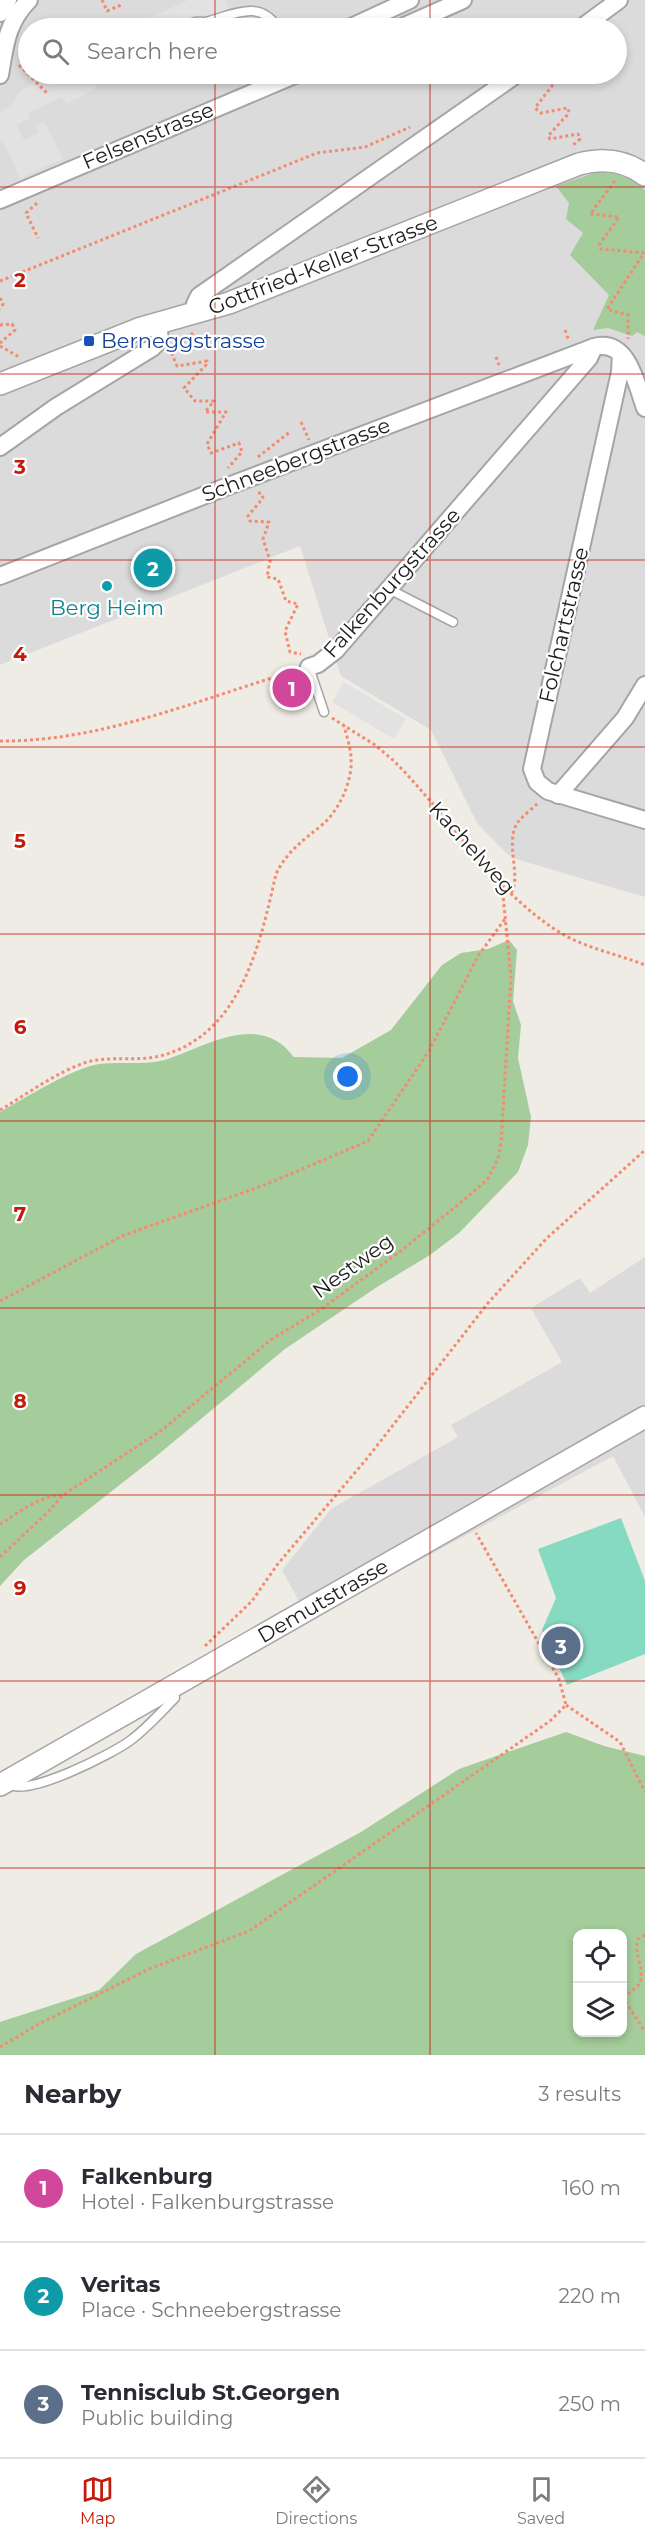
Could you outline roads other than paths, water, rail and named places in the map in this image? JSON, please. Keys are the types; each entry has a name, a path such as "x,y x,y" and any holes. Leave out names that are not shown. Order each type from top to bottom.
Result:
{"street":[{"path":"0,13 8,0"},
{"path":"0,75 3,44 14,17 29,0"},
{"path":"371,18 410,0"},
{"path":"423,18 464,0"},
{"path":"595,18 619,0"},
{"name":"Felsenstrasse","path":"0,200 273,84"},
{"path":"195,324 195,304 199,296 502,84"},
{"name":"Gottfried-Keller-Strasse","path":"0,384 158,322 195,324 229,303 579,164 612,161 630,166 645,175"},
{"path":"0,447 56,407 152,348 160,340 158,322"},
{"path":"594,347 609,344 617,348 631,370 645,408"},
{"name":"Schneebergstrasse","path":"0,576 223,488 594,347"},
{"name":"Falkenburgstrasse","path":"309,667 318,664 336,650 589,358 594,347"},
{"name":"Folchartstrasse","path":"621,354 620,372 532,769 537,782 550,797 645,820"},
{"path":"550,797 625,718 645,685"},
{"name":"Demutstrasse","path":"4,1783 645,1417"}],"lane":[{"path":"218,18 246,7 266,12 273,18"},
{"path":"389,589 453,622"},
{"path":"309,667 324,712"}],"place":[{"name":"Berneggstrasse","path":"89,341"},
{"name":"Veritas","path":"153,568"},
{"name":"Berg Heim","path":"107,586"},
{"name":"Falkenburg","path":"292,688"},
{"name":"Tennisclub St.Georgen","path":"561,1646"}]}
